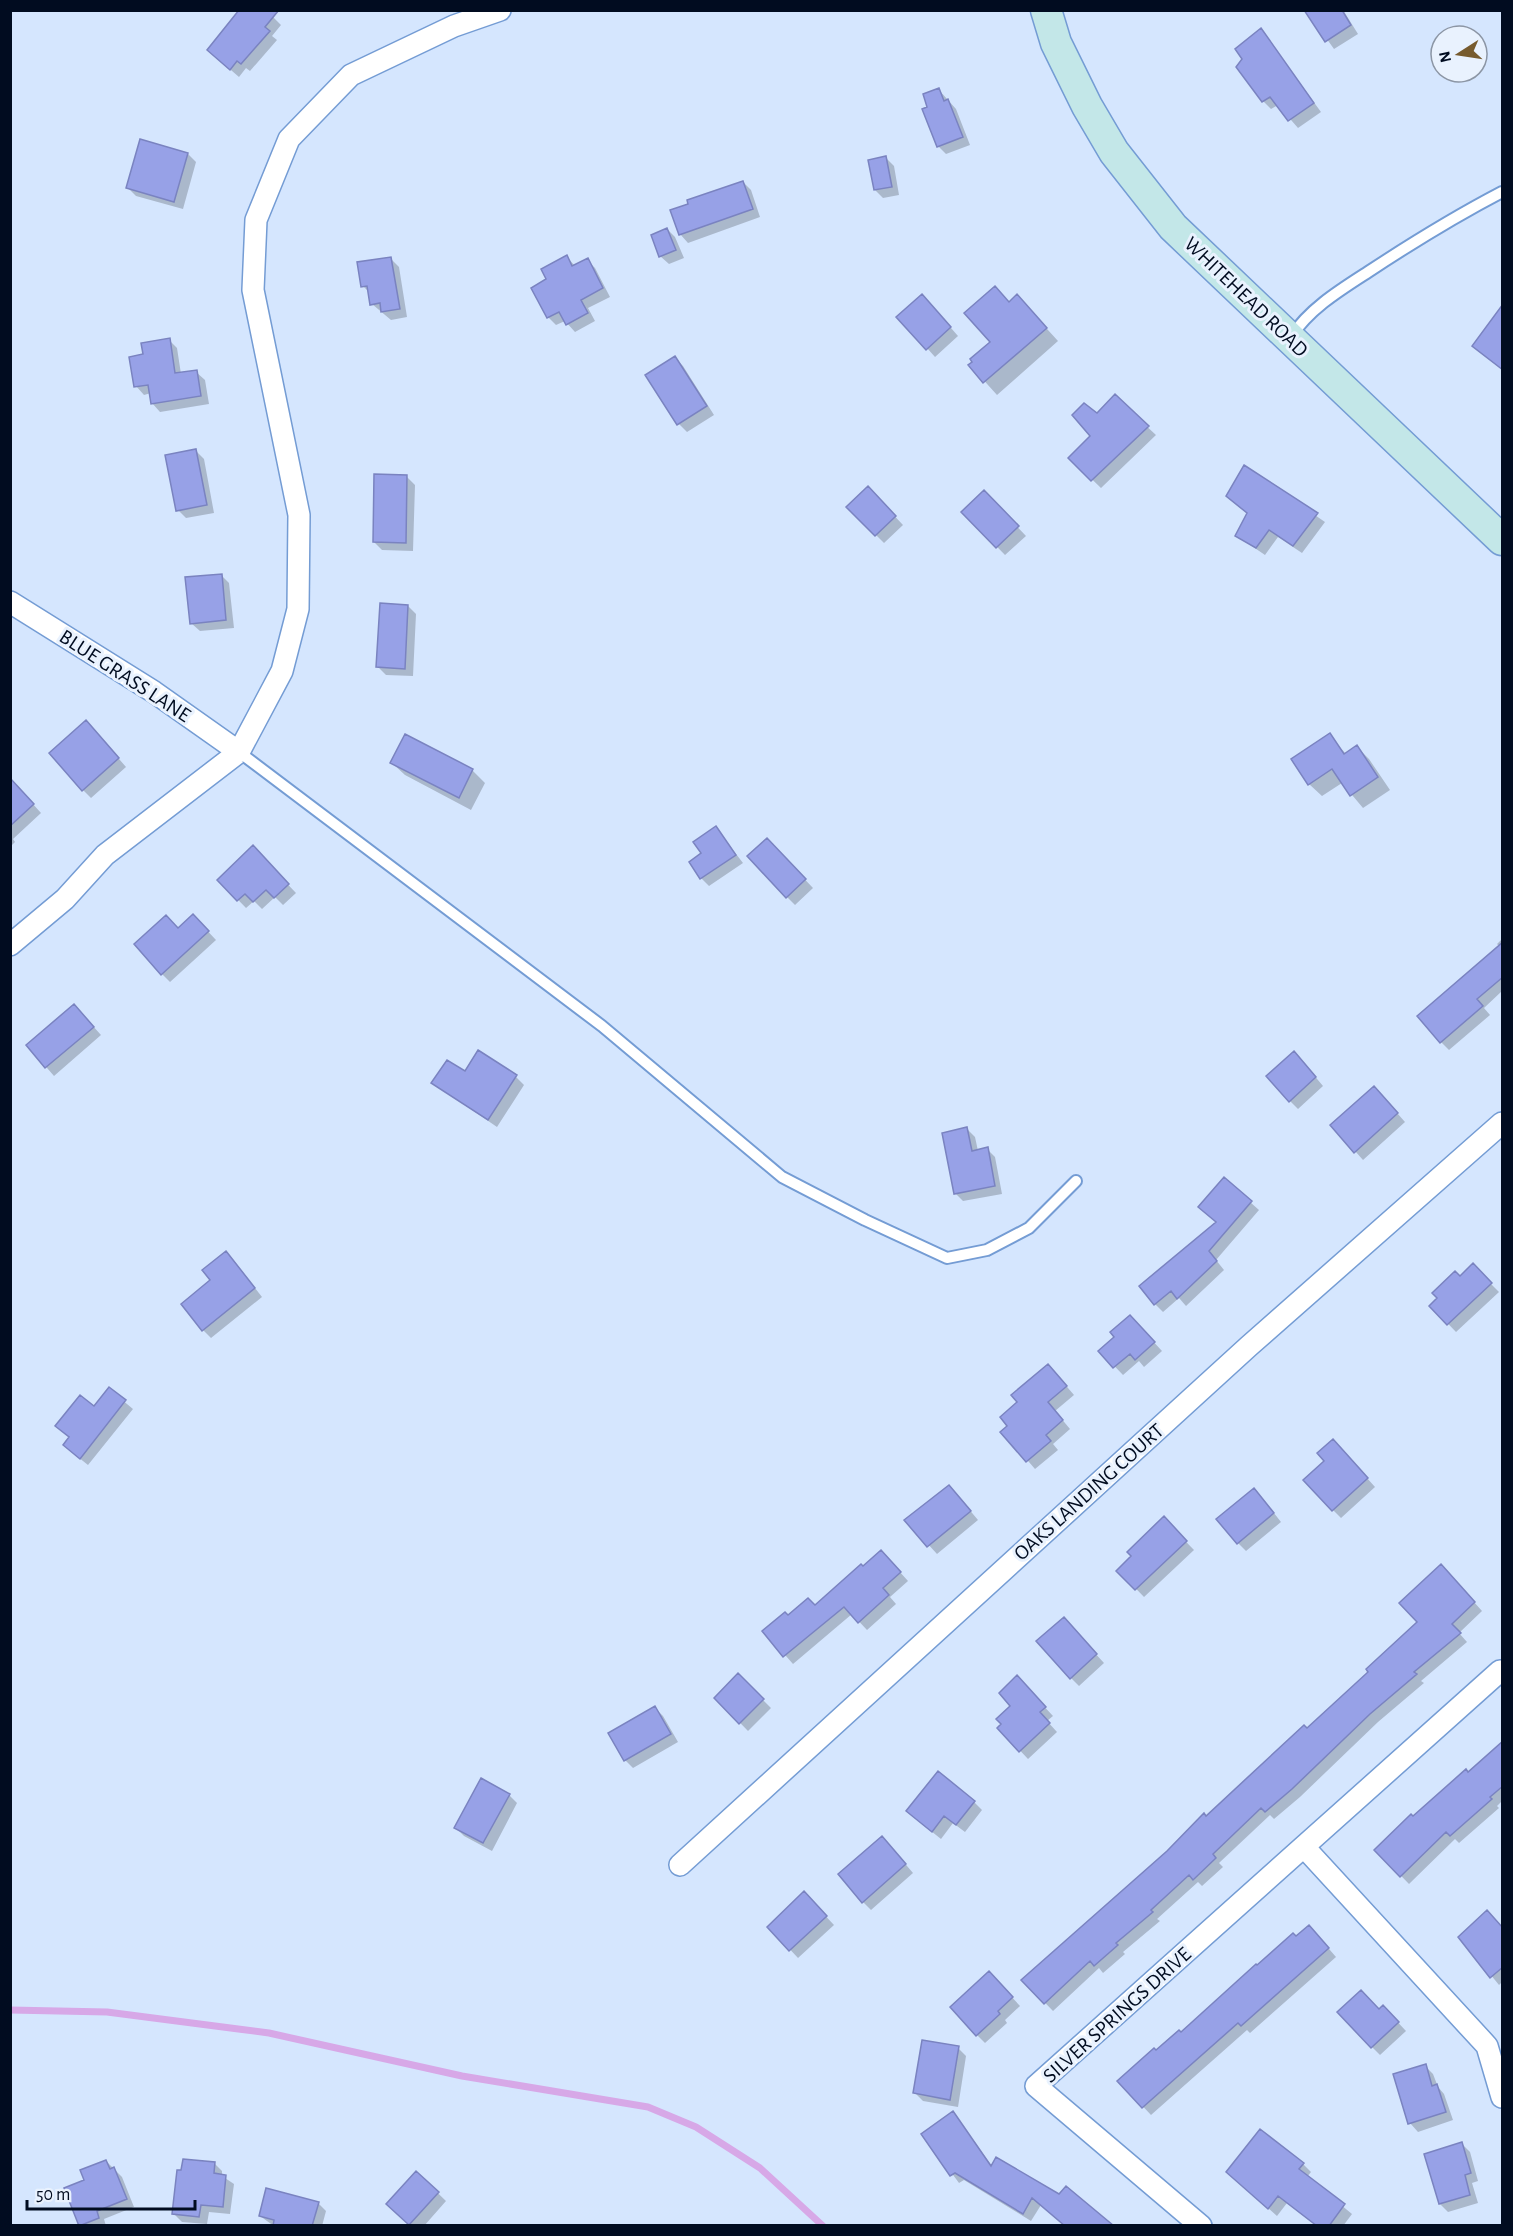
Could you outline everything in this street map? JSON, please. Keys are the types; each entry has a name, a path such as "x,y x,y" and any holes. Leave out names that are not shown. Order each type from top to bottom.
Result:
{"street":[{"path":"10,945 65,899 105,855 239,752 282,670 298,609 299,515 254,300 256,220 289,140 351,75 454,26 500,10"},
{"name":"WHITEHEAD ROAD","path":"1046,10 1056,43 1087,106 1114,152 1173,227 1289,340 1503,540"},
{"name":"BLUE GRASS LANE","path":"10,602 154,692 239,752"},
{"name":"OAKS LANDING COURT","path":"680,1865 1249,1346 1503,1123"},
{"name":"SILVER SPRINGS DRIVE","path":"1201,2226 1036,2086 1500,1671"},
{"path":"1304,1847 1487,2046 1503,2097"}],"lane":[{"path":"1289,340 1298,327 1331,297 1437,226 1503,192"},
{"path":"239,752 602,1026 782,1177 865,1220 947,1258 987,1250 1029,1228 1076,1181"}],"building":[{"path":"239,10 279,10 265,27 270,31 241,64 237,61 230,70 207,50"},
{"path":"1304,10 1342,10 1351,25 1325,42"},
{"path":"1261,28 1314,103 1288,121 1270,97 1262,102 1236,67 1242,59 1235,49"},
{"path":"939,88 944,101 948,99 963,137 937,147 922,109 927,107 923,94"},
{"path":"140,139 188,153 174,202 126,188"},
{"path":"886,156 892,187 874,190 868,160"},
{"path":"743,181 753,209 679,235 670,210 688,204 687,200"},
{"path":"667,228 676,250 659,257 651,235"},
{"path":"567,255 572,266 588,258 603,288 581,300 588,313 566,325 559,312 547,318 531,288 546,279 541,269"},
{"path":"391,257 400,309 381,312 380,303 370,305 367,286 361,287 357,262"},
{"path":"995,286 1009,302 1017,294 1047,328 983,383 968,365 972,362 970,359 990,342 964,313"},
{"path":"922,294 951,327 926,350 896,317"},
{"path":"1503,304 1503,370 1472,346"},
{"path":"170,338 175,373 197,370 201,396 151,404 148,385 134,387 129,357 143,354 141,343"},
{"path":"675,356 707,406 677,425 645,375"},
{"path":"1115,394 1149,426 1091,481 1068,458 1090,436 1072,415 1084,403 1097,413"},
{"path":"196,449 207,505 176,511 165,455"},
{"path":"1244,465 1318,513 1293,546 1269,530 1256,548 1235,536 1247,513 1226,496"},
{"path":"374,474 407,475 406,543 373,542"},
{"path":"868,486 896,516 875,536 846,507"},
{"path":"984,490 1019,526 996,548 961,512"},
{"path":"222,574 226,620 190,624 185,577"},
{"path":"380,603 408,605 405,669 376,667"},
{"path":"86,720 119,758 82,791 49,753"},
{"path":"1330,733 1344,754 1357,745 1378,777 1350,796 1332,769 1308,785 1291,759"},
{"path":"405,734 473,769 459,798 390,763"},
{"path":"10,778 34,804 10,826"},
{"path":"716,826 736,855 700,879 689,862 701,853 693,842"},
{"path":"767,838 806,879 786,898 747,856"},
{"path":"253,845 289,884 274,898 266,890 253,902 245,894 237,901 217,880"},
{"path":"193,914 209,931 161,975 134,944 166,915 178,928"},
{"path":"1503,942 1503,977 1477,999 1483,1006 1440,1043 1417,1016"},
{"path":"74,1004 94,1027 45,1068 26,1045"},
{"path":"478,1050 517,1075 488,1120 431,1083 447,1060 465,1071"},
{"path":"1294,1051 1316,1077 1289,1102 1266,1076"},
{"path":"1374,1086 1398,1113 1354,1153 1330,1125"},
{"path":"967,1127 972,1151 988,1147 995,1186 954,1194 942,1133"},
{"path":"1224,1177 1252,1201 1209,1251 1217,1261 1177,1299 1171,1291 1154,1305 1139,1286 1216,1222 1198,1207"},
{"path":"226,1251 255,1288 202,1331 181,1304 210,1280 202,1270"},
{"path":"1473,1263 1492,1283 1447,1325 1429,1306 1437,1298 1432,1293 1455,1271 1460,1276"},
{"path":"1130,1315 1155,1342 1135,1360 1130,1354 1113,1368 1098,1351 1114,1337 1110,1332"},
{"path":"1048,1364 1067,1386 1048,1402 1063,1420 1046,1435 1051,1441 1026,1462 1000,1432 1007,1426 1000,1417 1017,1402 1011,1395"},
{"path":"109,1387 126,1400 80,1459 63,1445 69,1437 55,1426 80,1395 94,1406"},
{"path":"1333,1439 1368,1478 1332,1511 1303,1480 1324,1461 1317,1453"},
{"path":"949,1485 971,1511 927,1547 904,1520"},
{"path":"1254,1488 1274,1513 1237,1544 1216,1519"},
{"path":"1164,1516 1187,1541 1135,1590 1116,1571 1131,1556 1127,1552"},
{"path":"881,1550 901,1572 883,1588 889,1595 858,1623 844,1607 783,1657 762,1631 785,1612 788,1615 808,1598 815,1605 861,1564 863,1566"},
{"path":"1441,1564 1475,1602 1452,1624 1461,1633 1414,1672 1417,1674 1370,1714 1292,1789 1265,1812 1261,1808 1213,1854 1216,1858 1193,1880 1189,1875 1151,1910 1153,1912 1116,1943 1118,1945 1094,1966 1090,1961 1044,2004 1021,1980 1167,1851 1204,1813 1206,1816 1304,1725 1307,1728 1368,1672 1366,1669 1417,1622 1399,1603"},
{"path":"1064,1617 1097,1654 1070,1679 1036,1641"},
{"path":"738,1673 764,1699 739,1724 714,1698"},
{"path":"1017,1675 1046,1707 1040,1712 1050,1723 1019,1752 997,1728 1001,1724 996,1719 1010,1706 999,1693"},
{"path":"655,1706 671,1734 624,1761 608,1733"},
{"path":"1503,1741 1503,1786 1490,1797 1492,1799 1450,1836 1446,1832 1400,1877 1374,1850 1411,1814 1413,1816 1466,1769 1468,1772"},
{"path":"938,1771 975,1801 956,1825 944,1816 932,1832 906,1811"},
{"path":"481,1778 510,1794 483,1843 454,1828"},
{"path":"882,1836 906,1864 862,1903 838,1874"},
{"path":"804,1891 827,1916 789,1951 767,1927"},
{"path":"1487,1910 1503,1928 1503,1967 1490,1978 1458,1937"},
{"path":"1309,1925 1329,1948 1241,2026 1238,2023 1142,2108 1117,2081 1154,2048 1156,2050 1179,2030 1181,2032 1293,1933 1296,1936"},
{"path":"989,1971 1013,1997 998,2011 1000,2014 976,2036 950,2007"},
{"path":"1361,1990 1379,2009 1383,2005 1399,2022 1371,2048 1337,2012"},
{"path":"922,2040 959,2046 950,2100 913,2093"},
{"path":"1426,2064 1432,2086 1437,2084 1446,2112 1408,2124 1393,2074"},
{"path":"953,2111 991,2166 996,2157 1059,2194 1066,2186 1114,2226 1065,2226 1032,2198 1023,2214 955,2173 950,2176 921,2134"},
{"path":"1260,2129 1304,2163 1299,2169 1345,2204 1329,2226 1317,2226 1278,2196 1268,2209 1226,2172"},
{"path":"1462,2142 1471,2173 1465,2175 1470,2195 1439,2204 1424,2154"},
{"path":"183,2159 215,2162 214,2173 226,2175 223,2207 201,2205 199,2217 172,2214 177,2170 181,2170"},
{"path":"106,2160 110,2169 114,2167 127,2199 97,2211 99,2218 79,2226 64,2188 84,2180 80,2170"},
{"path":"416,2171 439,2192 409,2225 386,2204"},
{"path":"266,2188 319,2202 312,2226 273,2226 274,2220 259,2216"}],"waterway":[{"path":"10,2010 107,2012 269,2033 462,2076 648,2107 696,2127 760,2168 823,2226"}]}
